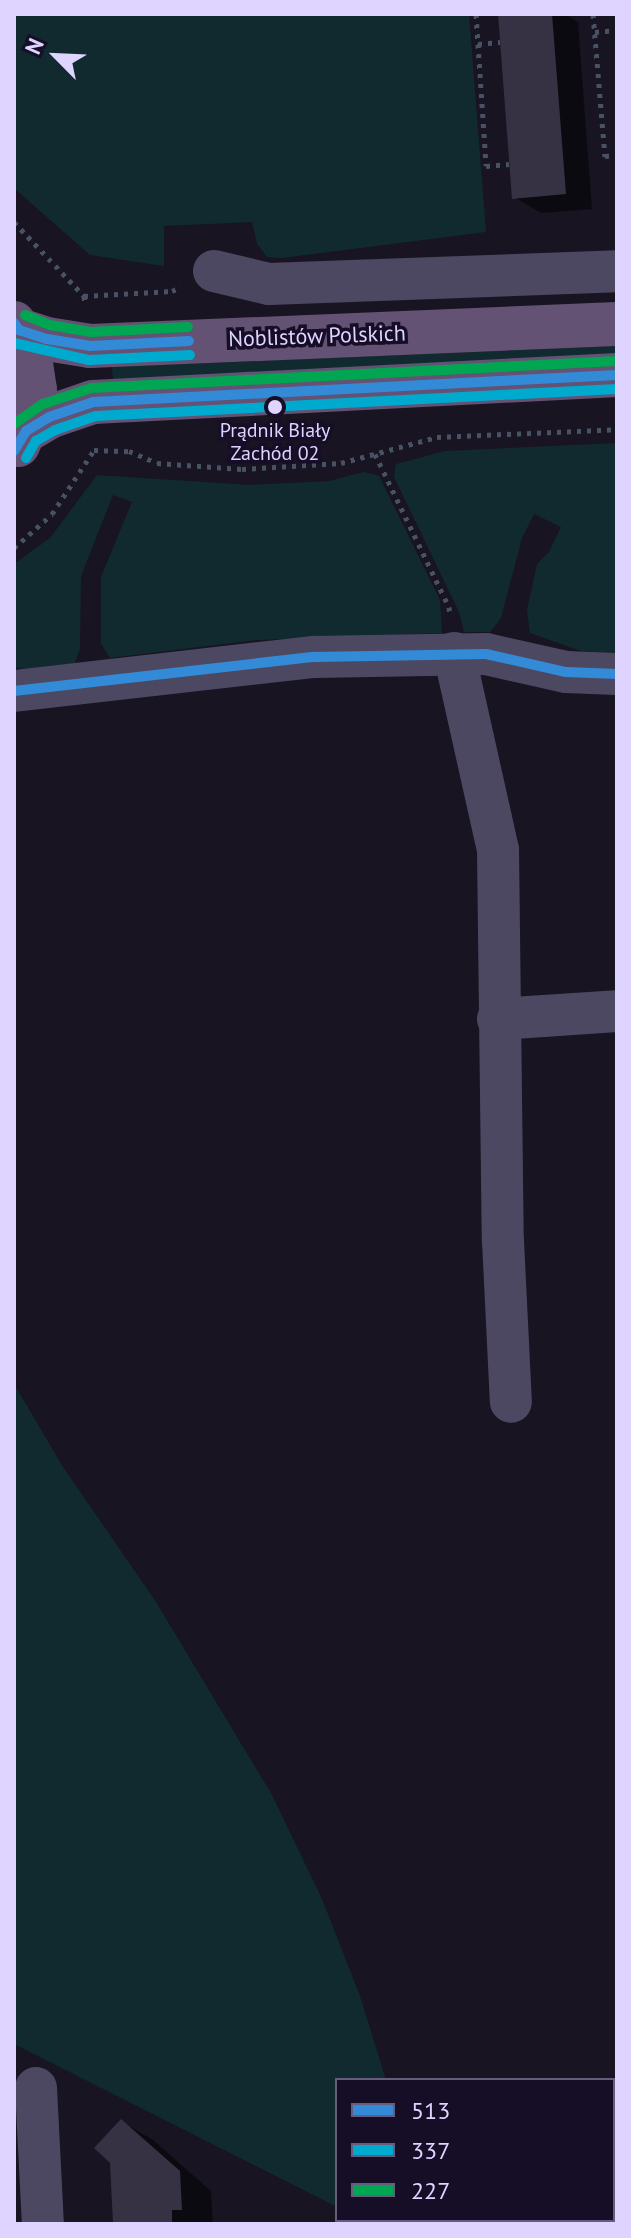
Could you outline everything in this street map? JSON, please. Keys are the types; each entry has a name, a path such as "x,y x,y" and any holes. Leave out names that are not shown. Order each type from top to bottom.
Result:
{"main road":[{"name":"Noblistów Polskich","path":"16,326 47,339 90,346 617,324"},
{"path":"16,326 29,350 35,381 33,410 20,441"},
{"path":"20,441 49,417 93,402 617,375"}],"street":[{"path":"214,271 269,284 617,271"},
{"path":"454,653 498,850 503,1241 511,1402"},
{"path":"14,691 314,657 454,653 497,656 566,672 617,674"},
{"path":"498,1019 617,1011"},
{"path":"33,2206 36,2088"}],"path":[{"path":"476,14 486,166 509,164"},
{"path":"593,14 605,156 617,155"},
{"path":"595,32 617,30"},
{"path":"478,44 500,42"},
{"path":"14,222 84,296 172,291 214,271"},
{"path":"14,548 52,514 94,450 129,451 157,463 242,469 323,466 437,437 617,429"},
{"path":"375,454 449,607 454,653"}],"green space":[{"path":"14,14 469,14 486,232 282,258 267,257 257,244 252,222 164,226 164,266 90,255 14,188"},
{"path":"617,346 617,356 113,381 112,367"},
{"path":"617,443 617,653 581,651 530,633 527,610 537,564 549,552 561,527 534,514 522,538 501,618 490,632 464,632 459,612 394,477 396,464 445,451"},
{"path":"364,472 379,476 440,600 442,633 257,640 110,658 101,644 101,577 132,502 113,495 81,576 80,648 75,663 24,669 14,667 14,564 50,538 97,475 250,485 329,481"},
{"path":"14,1384 63,1467 156,1602 272,1795 322,1899 360,1996 385,2078 335,2078 335,2206 14,2044"}],"building":[{"path":"498,14 552,14 566,194 512,199"},
{"path":"121,2119 180,2171 182,2210 172,2210 172,2224 113,2224 110,2163 94,2148"}],"transit line":[{"name":"227","path":"25,315 50,325 91,332 188,327"},
{"name":"513","path":"14,323 19,330 47,339 90,346 189,341"},
{"name":"337","path":"14,343 89,360 190,355"},
{"name":"227","path":"14,424 43,404 91,388 616,361"},
{"name":"513","path":"14,451 26,431 49,417 93,402 617,375"},
{"name":"337","path":"26,458 36,441 55,430 96,416 617,389"},
{"name":"513","path":"14,691 314,657 486,654 566,672 617,674"}],"place":[{"name":"Prądnik Biały Zachód 02","path":"275,407"}]}
